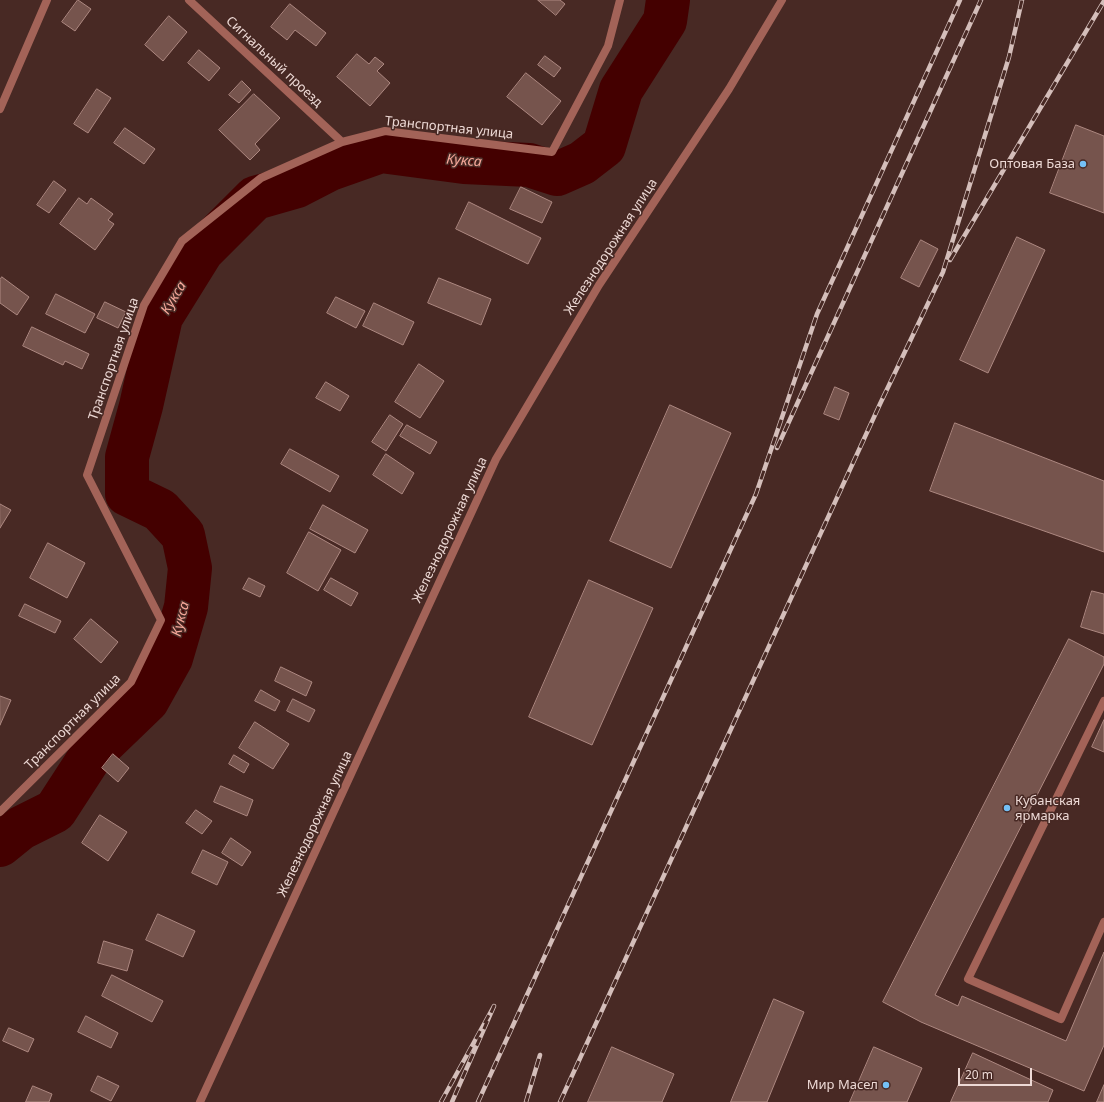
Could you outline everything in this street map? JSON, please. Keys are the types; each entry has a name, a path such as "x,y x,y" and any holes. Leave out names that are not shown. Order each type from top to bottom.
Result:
{"street":[{"path":"0,109 47,0"},
{"name":"Сигнальный проезд","path":"189,0 342,142"},
{"name":"Транспортная улица","path":"0,812 131,682 161,620 87,475 144,305 182,241 261,178 342,142 385,130 552,152 608,46 620,0"},
{"name":"Железнодорожная улица","path":"200,1102 496,459 599,285 729,89 782,0"},
{"path":"1104,701 968,979 1061,1019 1104,922"}],"building":[{"path":"78,0 91,9 75,31 62,22"},
{"path":"538,0 560,0 565,4 556,15"},
{"path":"290,4 326,33 316,46 295,30 287,40 271,27"},
{"path":"169,16 187,32 163,61 145,45"},
{"path":"199,50 220,68 209,81 188,63"},
{"path":"357,54 369,64 375,57 384,64 377,71 390,83 370,106 337,77"},
{"path":"545,56 561,68 554,77 538,65"},
{"path":"526,73 561,101 542,125 507,97"},
{"path":"242,81 251,90 239,103 229,95"},
{"path":"97,89 111,98 88,133 74,124"},
{"path":"254,94 280,118 255,144 260,150 250,160 219,130"},
{"name":"Оптовая База","path":"1076,125 1104,136 1104,213 1050,193"},
{"path":"125,128 155,149 144,164 114,143"},
{"path":"54,181 66,190 49,213 37,205"},
{"path":"521,187 552,202 542,223 510,209"},
{"path":"79,198 87,204 91,198 113,214 108,220 114,224 95,250 60,224"},
{"path":"469,202 541,238 528,264 456,229"},
{"path":"1017,237 1045,250 988,373 960,360"},
{"path":"921,240 938,249 919,287 901,278"},
{"path":"2,277 29,297 17,315 0,303 0,280"},
{"path":"439,278 491,299 481,325 428,303"},
{"path":"56,294 95,314 85,333 46,314"},
{"path":"336,297 365,311 356,328 327,313"},
{"path":"105,302 126,312 118,328 97,318"},
{"path":"374,303 414,322 403,345 363,326"},
{"path":"32,327 89,354 82,369 65,361 63,365 23,346"},
{"path":"419,364 444,381 420,418 395,402"},
{"path":"326,382 349,396 340,411 316,398"},
{"path":"835,387 849,393 839,420 824,414"},
{"path":"670,405 731,433 671,568 610,541"},
{"path":"390,415 403,424 386,451 372,442"},
{"path":"955,423 1104,481 1104,552 930,491"},
{"path":"407,425 437,442 430,454 400,436"},
{"path":"290,449 339,476 330,492 281,464"},
{"path":"386,454 414,473 402,494 373,475"},
{"path":"0,504 11,510 0,528"},
{"path":"323,505 368,530 355,553 310,529"},
{"path":"309,532 341,550 318,591 287,573"},
{"path":"48,543 85,563 67,598 30,578"},
{"path":"249,578 265,586 260,597 243,589"},
{"path":"331,578 358,593 351,606 324,590"},
{"path":"589,580 653,608 592,745 529,717"},
{"path":"1092,591 1104,594 1104,634 1081,627"},
{"path":"25,604 61,621 55,633 19,616"},
{"path":"91,619 118,642 101,663 74,639"},
{"name":"Кубанская ярмарка","path":"1069,639 1104,657 1104,664 935,995 958,1006 962,996 1066,1041 1104,952 1104,1045 1084,1091 921,1022 883,1002"},
{"path":"281,667 312,682 306,696 275,681"},
{"path":"261,690 280,701 275,711 255,701"},
{"path":"0,696 11,700 0,725"},
{"path":"293,699 315,710 309,722 287,711"},
{"path":"1104,720 1104,752 1092,747"},
{"path":"255,722 289,744 273,769 239,748"},
{"path":"113,754 129,768 118,782 102,768"},
{"path":"234,755 249,764 244,773 229,764"},
{"path":"221,786 253,800 247,816 214,802"},
{"path":"196,810 212,821 202,834 186,823"},
{"path":"100,815 127,832 108,861 82,843"},
{"path":"231,838 251,852 242,866 222,853"},
{"path":"203,850 228,862 217,885 192,873"},
{"path":"158,914 195,931 183,957 146,940"},
{"path":"104,941 133,950 127,971 98,963"},
{"path":"112,975 163,1001 152,1022 102,996"},
{"path":"774,999 804,1012 767,1102 731,1102"},
{"path":"86,1016 118,1033 111,1048 78,1032"},
{"path":"9,1028 34,1039 28,1052 3,1041"},
{"path":"612,1047 674,1074 662,1102 588,1102"},
{"name":"Мир Масел","path":"874,1047 922,1068 907,1102 850,1102"},
{"path":"973,1053 1053,1090 1048,1102 951,1102"},
{"path":"98,1076 119,1086 111,1101 91,1091"},
{"path":"1104,1085 1104,1102 1097,1102"},
{"path":"33,1086 52,1094 49,1102 26,1102"}],"waterway":[{"name":"Кукса","path":"0,845 21,828 55,811 92,754 147,701 171,658 186,607 190,568 183,535 160,510 127,494 127,457 141,406 161,317 202,251 255,198 297,186 330,169 381,151 464,162 529,165 557,174 582,163 604,146 621,90 665,21 668,0"}],"railway":[{"path":"478,1102 756,494 817,314 960,0"},
{"path":"777,448 981,0"},
{"path":"560,1102 880,404 943,272 1009,57 1022,0"},
{"path":"950,260 1104,1"},
{"path":"441,1102 494,1006 452,1102"},
{"path":"526,1102 540,1055"}],"place":[{"name":"Оптовая База","path":"1083,164"},
{"name":"Кубанская ярмарка","path":"1007,808"},
{"name":"Мир Масел","path":"886,1085"}]}
